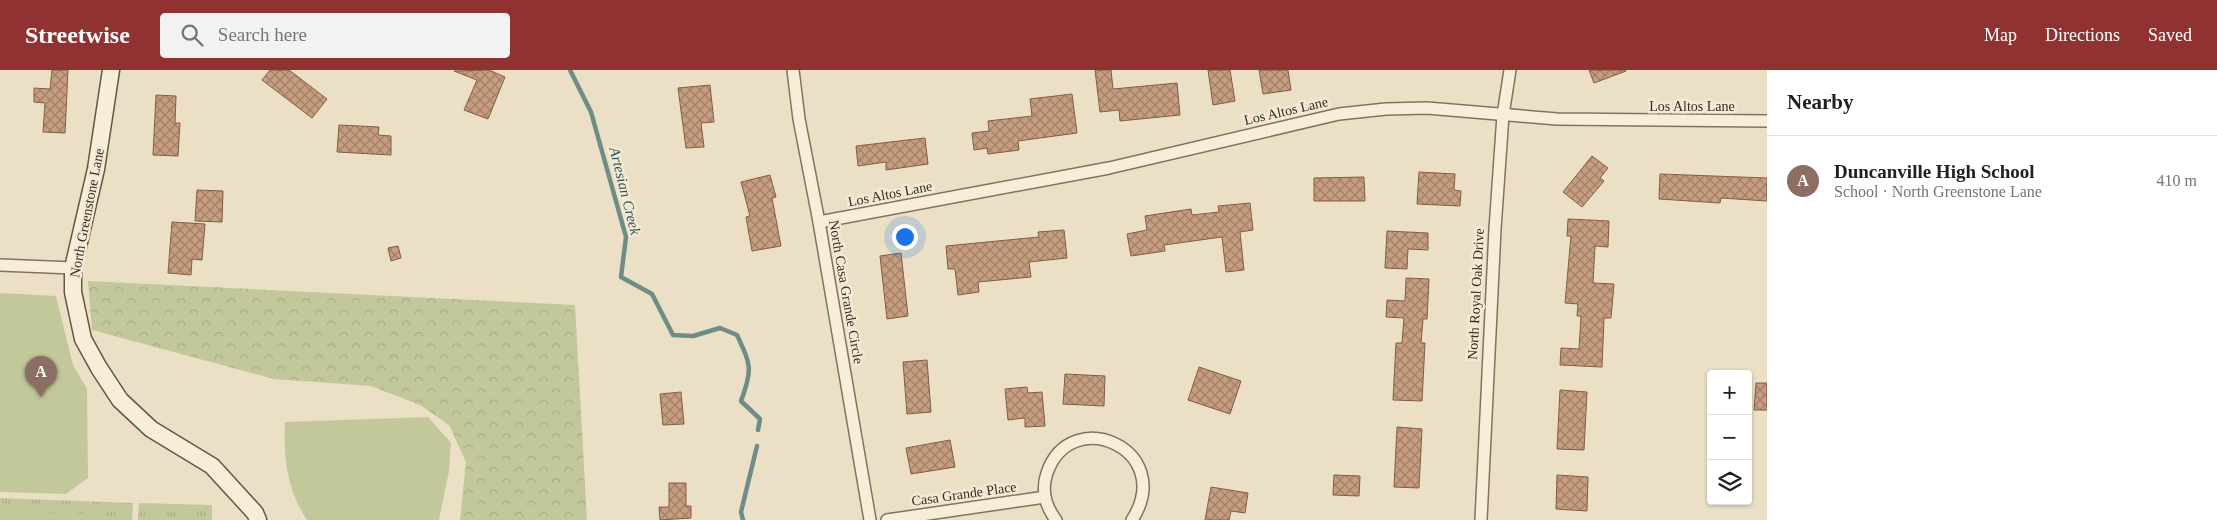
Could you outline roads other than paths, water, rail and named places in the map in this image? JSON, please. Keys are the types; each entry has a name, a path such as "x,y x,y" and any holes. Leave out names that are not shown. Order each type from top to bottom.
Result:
{"street":[{"name":"North Greenstone Lane","path":"110,70 96,169 74,268 73,292 83,339 120,400 151,430 212,466 255,513 258,520"},
{"name":"North Casa Grande Circle","path":"793,70 799,118 819,222 870,520"},
{"name":"North Royal Oak Drive","path":"1481,520 1484,421 1503,115 1510,70"},
{"name":"Los Altos Lane","path":"819,222 1109,168 1339,114 1386,109 1426,108 1593,120 1767,121"},
{"path":"0,265 74,268"},
{"path":"1056,520 1050,512 1045,497 1044,480 1050,463 1061,450 1076,441 1093,438 1110,440 1125,448 1137,461 1143,477 1144,493 1140,508 1132,520"},
{"name":"Casa Grande Place","path":"888,520 1045,497"}],"waterway":[{"name":"Artesian Creek","path":"570,70 591,112 626,237 621,277 652,294 673,335 693,336 720,328 737,335 749,367 749,374 741,401 760,419 758,430"},
{"name":"Artesian Creek","path":"743,520 741,512 757,446"}],"place":[{"name":"Duncanville High School","path":"41,397"}]}
